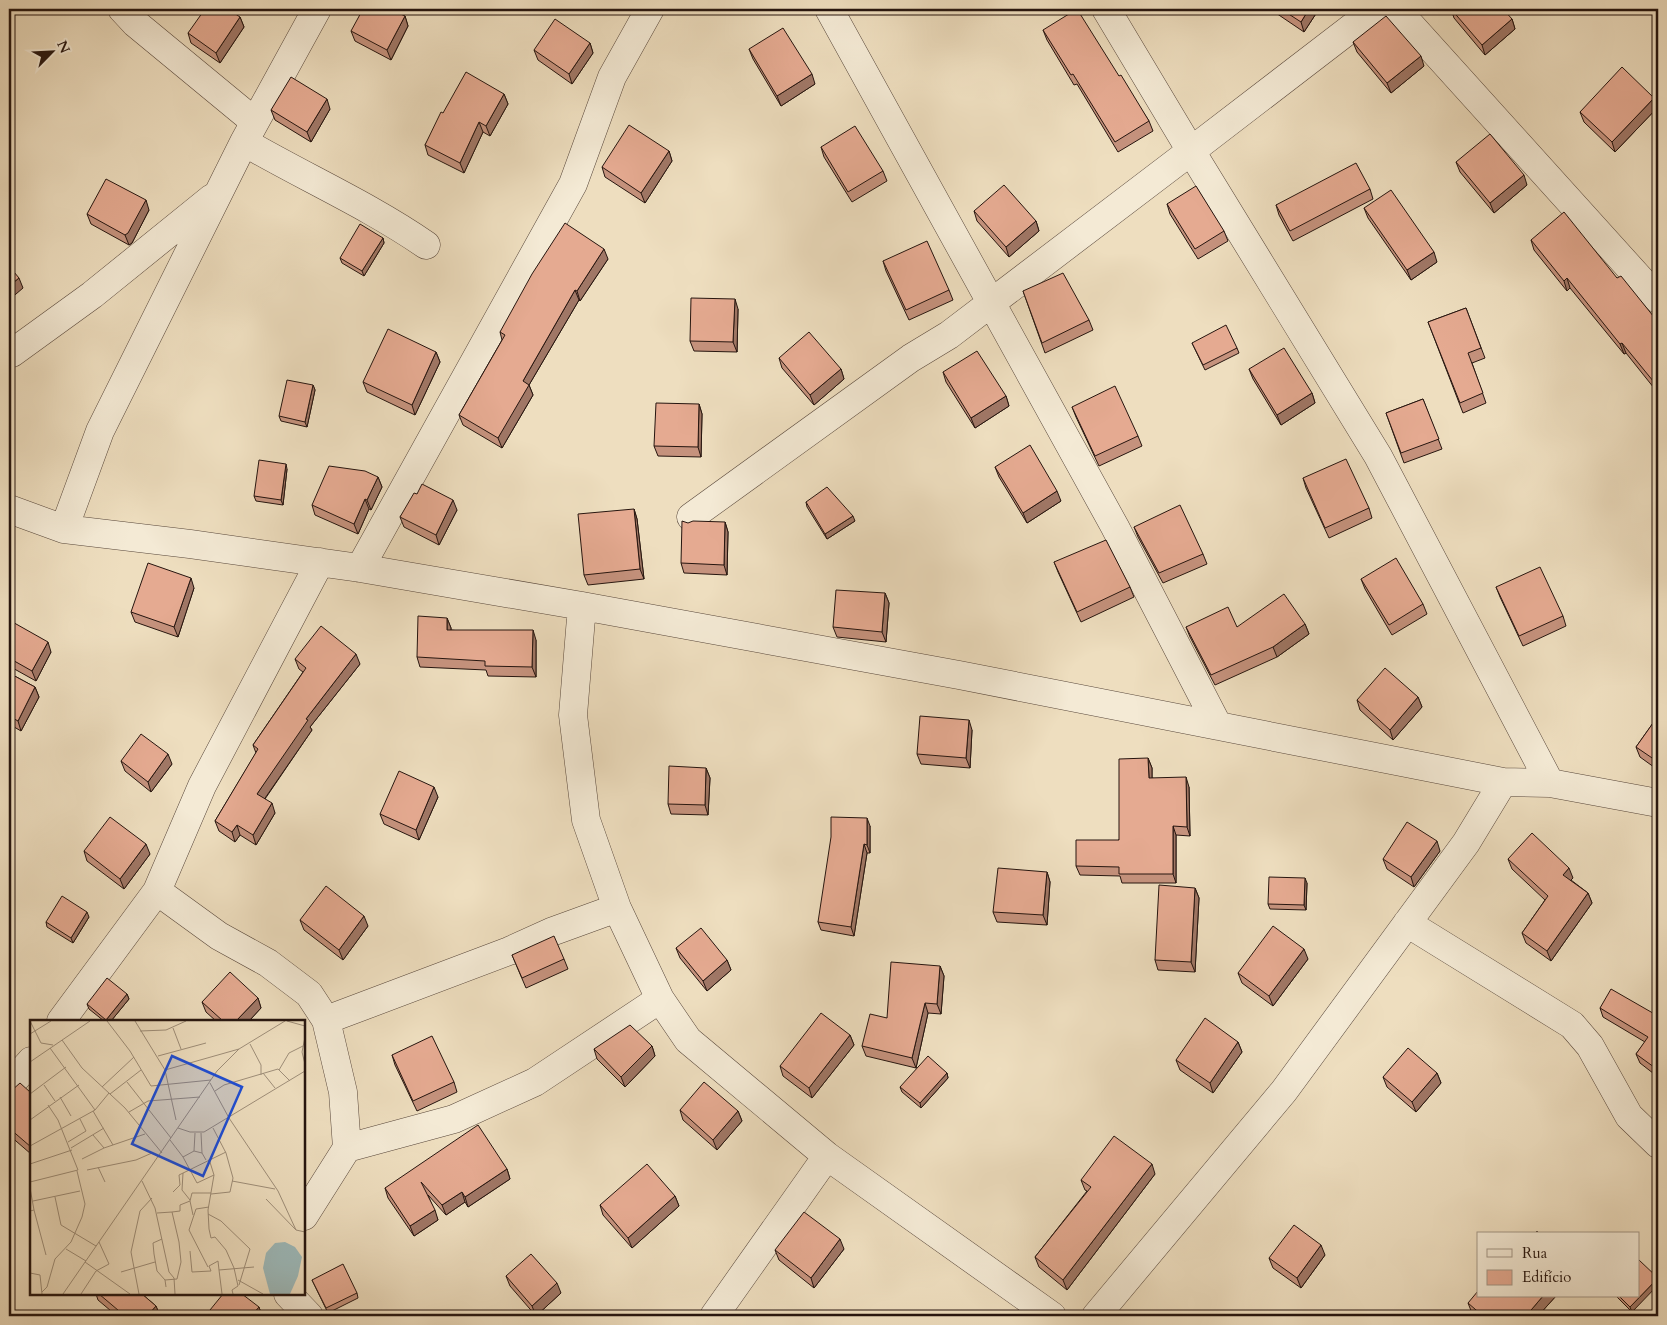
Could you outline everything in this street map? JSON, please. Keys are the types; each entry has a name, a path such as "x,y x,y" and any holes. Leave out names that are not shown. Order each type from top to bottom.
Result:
{"street":[{"path":"122,9 249,132 292,170 396,225 426,245"},
{"path":"64,529 100,430 249,132 317,9"},
{"path":"360,568 573,184 612,77 650,9"},
{"path":"830,9 1115,527 1218,726"},
{"path":"1106,9 1378,456 1550,783"},
{"path":"691,517 911,358 949,335 1376,9"},
{"path":"1396,9 1658,299"},
{"path":"9,354 92,295 219,192"},
{"path":"9,509 64,529 320,562 582,606 959,675 1503,782 1550,783 1658,803"},
{"path":"61,1020 157,891 202,786 320,562"},
{"path":"582,606 573,714 586,820 617,908 660,999 688,1040 827,1156 1052,1316"},
{"path":"1096,1316 1284,1091 1466,843 1503,782"},
{"path":"157,891 219,936 268,964 309,994 326,1020 343,1092 347,1148 305,1214"},
{"path":"326,1020 617,908"},
{"path":"1407,923 1572,1025 1590,1046 1629,1116 1658,1144"},
{"path":"347,1148 454,1119 536,1082 660,999"},
{"path":"714,1316 827,1156"}],"building":[{"path":"205,9 228,9 240,17 216,53 188,33"},
{"path":"363,9 390,9 405,16 387,50 351,31"},
{"path":"1077,9 1149,121 1115,142 1043,30"},
{"path":"1281,9 1309,9 1301,22"},
{"path":"1451,9 1503,9 1512,19 1482,45"},
{"path":"1386,16 1421,56 1387,83 1353,42"},
{"path":"555,19 590,43 569,74 534,50"},
{"path":"783,28 812,74 777,96 749,49"},
{"path":"1622,67 1654,98 1612,142 1580,112"},
{"path":"466,72 504,94 486,126 479,122 460,163 425,145 441,112 443,113"},
{"path":"291,77 327,99 307,132 271,110"},
{"path":"629,125 669,151 641,193 602,167"},
{"path":"855,126 883,171 848,192 821,147"},
{"path":"1490,134 1524,175 1490,203 1456,162"},
{"path":"1356,163 1370,189 1290,231 1276,205"},
{"path":"106,179 146,200 128,233 125,235 87,214"},
{"path":"1004,185 1036,221 1006,247 974,211"},
{"path":"1196,186 1224,231 1195,249 1167,204"},
{"path":"1391,190 1434,252 1407,270 1364,208"},
{"path":"1564,212 1617,278 1621,276 1658,322 1658,387 1622,343 1620,344 1567,278 1564,281 1531,240"},
{"path":"565,223 604,249 577,291 575,290 523,381 529,385 498,438 459,415 505,335 500,332 532,274"},
{"path":"360,224 383,238 362,271 340,258"},
{"path":"927,241 949,290 906,310 883,261"},
{"path":"9,266 19,278 9,286"},
{"path":"1063,273 1089,320 1042,343 1023,291"},
{"path":"691,298 735,299 733,342 690,341"},
{"path":"1466,308 1481,348 1468,353 1483,393 1460,403 1428,322"},
{"path":"1226,325 1237,348 1203,365 1192,343"},
{"path":"388,329 436,352 412,405 363,382"},
{"path":"809,332 841,369 810,395 779,358"},
{"path":"1284,348 1312,393 1277,415 1249,369"},
{"path":"977,351 1006,396 971,418 943,372"},
{"path":"287,380 313,385 305,422 279,416"},
{"path":"1115,386 1138,436 1095,456 1072,407"},
{"path":"1423,399 1439,439 1401,453 1386,413"},
{"path":"656,403 699,404 698,447 654,446"},
{"path":"1030,445 1057,491 1023,513 995,467"},
{"path":"1346,459 1369,508 1325,528 1303,478"},
{"path":"259,460 286,464 281,500 254,496"},
{"path":"329,466 365,471 378,477 367,500 365,499 354,524 312,505"},
{"path":"1658,469 1658,479 1653,473"},
{"path":"422,484 453,500 436,535 400,517 414,493 417,494"},
{"path":"827,487 853,516 825,534 806,502"},
{"path":"1180,505 1203,554 1159,573 1134,527"},
{"path":"634,509 640,569 584,575 578,514"},
{"path":"682,521 688,523 693,521 725,522 724,565 681,563"},
{"path":"1106,540 1130,587 1077,612 1054,562"},
{"path":"1396,558 1423,604 1389,625 1361,579"},
{"path":"148,563 191,578 174,627 131,612"},
{"path":"1540,567 1563,616 1519,636 1496,587"},
{"path":"836,590 885,593 882,632 833,627"},
{"path":"1284,594 1305,624 1273,647 1211,675 1186,627 1228,607 1237,627"},
{"path":"418,616 447,618 447,630 533,630 532,667 485,666 485,661 417,657"},
{"path":"9,620 48,642 32,671 9,658"},
{"path":"321,626 356,654 306,719 308,720 257,794 272,803 253,835 237,825 232,832 215,821 258,749 253,745 306,668 295,659"},
{"path":"1385,668 1418,697 1390,730 1357,700"},
{"path":"9,673 35,687 18,721 9,716"},
{"path":"920,716 969,720 966,758 917,754"},
{"path":"1658,716 1658,762 1636,747"},
{"path":"141,734 168,754 148,782 121,761"},
{"path":"1148,758 1149,778 1186,777 1187,827 1173,826 1173,874 1119,874 1119,867 1076,866 1076,840 1119,840 1119,759"},
{"path":"669,766 706,768 705,805 668,804"},
{"path":"399,771 434,787 416,830 380,814"},
{"path":"110,817 146,844 120,879 84,851"},
{"path":"831,817 867,818 867,845 864,844 851,927 818,922 831,837"},
{"path":"1407,822 1437,841 1411,877 1383,859"},
{"path":"1532,833 1569,868 1563,875 1588,893 1547,951 1522,933 1548,896 1508,859"},
{"path":"998,868 1047,872 1043,915 993,912"},
{"path":"1269,877 1305,878 1304,905 1268,904"},
{"path":"1159,885 1195,888 1191,962 1155,960"},
{"path":"326,886 364,916 339,950 300,920"},
{"path":"62,896 87,912 71,938 46,922"},
{"path":"1273,926 1304,949 1269,996 1238,973"},
{"path":"701,928 727,960 703,981 676,948"},
{"path":"554,936 564,959 522,978 512,955"},
{"path":"891,962 940,966 937,1004 925,1003 912,1058 862,1046 870,1014 887,1018"},
{"path":"230,972 258,998 237,1020 222,1020 202,1002"},
{"path":"107,978 127,994 106,1020 87,1004"},
{"path":"1611,989 1658,1016 1658,1070 1636,1054 1648,1037 1600,1008"},
{"path":"821,1013 850,1035 809,1088 780,1066"},
{"path":"1205,1018 1238,1042 1210,1083 1176,1060"},
{"path":"630,1025 652,1046 621,1077 594,1049"},
{"path":"432,1036 454,1082 413,1101 392,1055"},
{"path":"1408,1048 1437,1073 1412,1102 1383,1077"},
{"path":"928,1056 947,1073 920,1103 900,1087"},
{"path":"704,1082 738,1111 713,1140 680,1110"},
{"path":"20,1083 30,1092 30,1146 9,1128 9,1091"},
{"path":"478,1125 507,1169 465,1197 462,1192 442,1205 421,1182 435,1210 410,1226 385,1188"},
{"path":"1114,1136 1152,1164 1063,1280 1035,1257 1091,1187 1081,1180"},
{"path":"647,1164 675,1196 628,1238 600,1205"},
{"path":"804,1212 840,1239 811,1278 775,1250"},
{"path":"1294,1225 1321,1245 1297,1278 1269,1258"},
{"path":"531,1254 557,1283 532,1306 506,1276"},
{"path":"1640,1261 1658,1278 1640,1297"},
{"path":"343,1264 357,1293 326,1308 312,1280"},
{"path":"1477,1292 1477,1298 1541,1298 1526,1316 1483,1316 1468,1303"},
{"path":"100,1295 143,1295 156,1306 147,1316 125,1316"},
{"path":"222,1295 243,1295 259,1307 251,1316 218,1316 210,1310"},
{"path":"1621,1298 1639,1298 1630,1307"},
{"path":"483,1312 485,1316 474,1316"}]}
